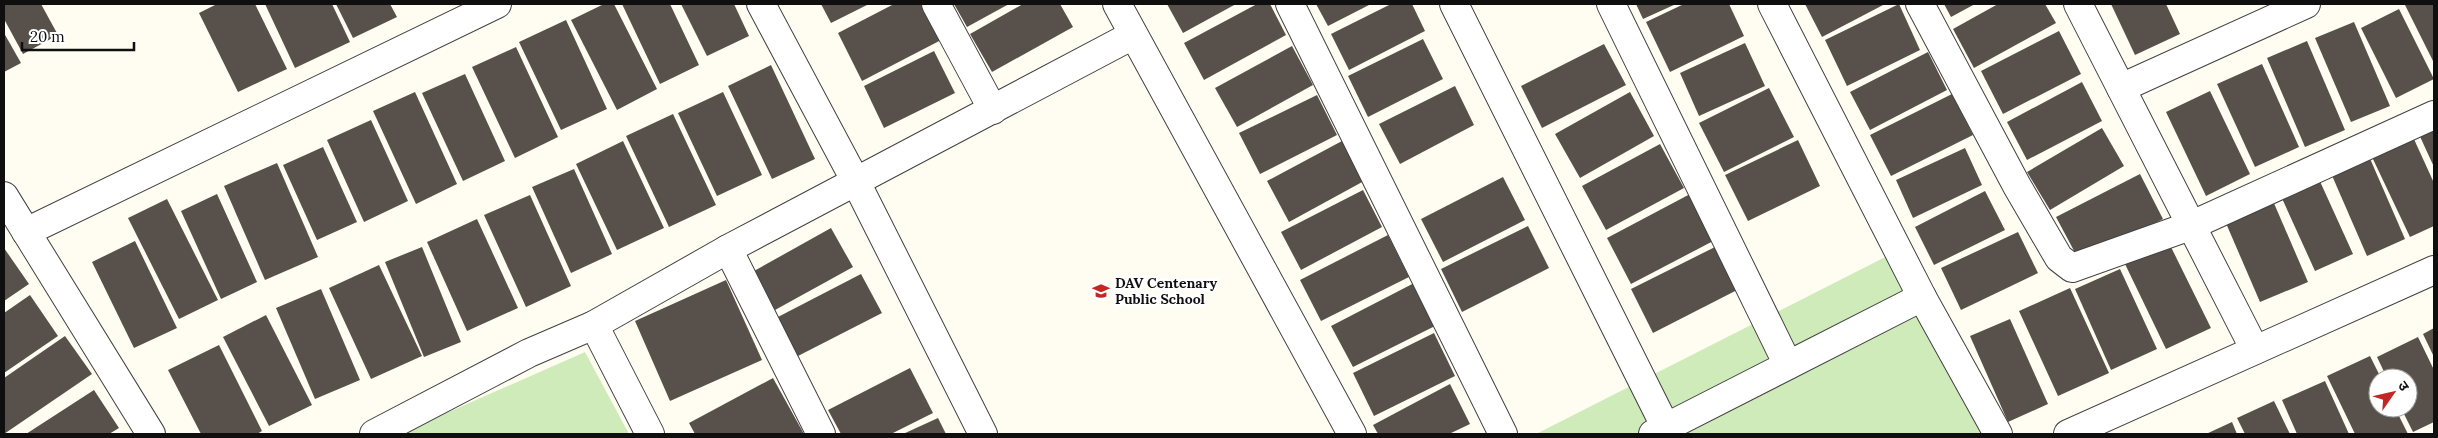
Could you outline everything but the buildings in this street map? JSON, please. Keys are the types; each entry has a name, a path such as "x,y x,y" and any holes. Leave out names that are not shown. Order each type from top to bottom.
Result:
{"street":[{"path":"26,232 497,4"},
{"path":"761,4 856,182 983,434"},
{"path":"936,4 993,110"},
{"path":"1117,4 1352,434"},
{"path":"1290,4 1503,434"},
{"path":"1454,4 1659,431 1922,297"},
{"path":"1611,4 1788,365"},
{"path":"1772,4 1922,297 1998,434"},
{"path":"1920,4 2017,186 2059,258 2072,268 2190,226 2434,115"},
{"path":"2078,4 2255,350"},
{"path":"2121,88 2306,4"},
{"path":"374,434 529,353 594,325 728,249 1134,35"},
{"path":"4,196 151,434"},
{"path":"728,249 820,434"},
{"path":"2068,434 2434,270"},
{"path":"594,325 650,434"}],"green space":[{"path":"1909,245 1991,434 1536,434"},
{"path":"585,352 629,434 399,434"}],"place":[{"name":"DAV Centenary Public School","path":"1101,291"}]}
